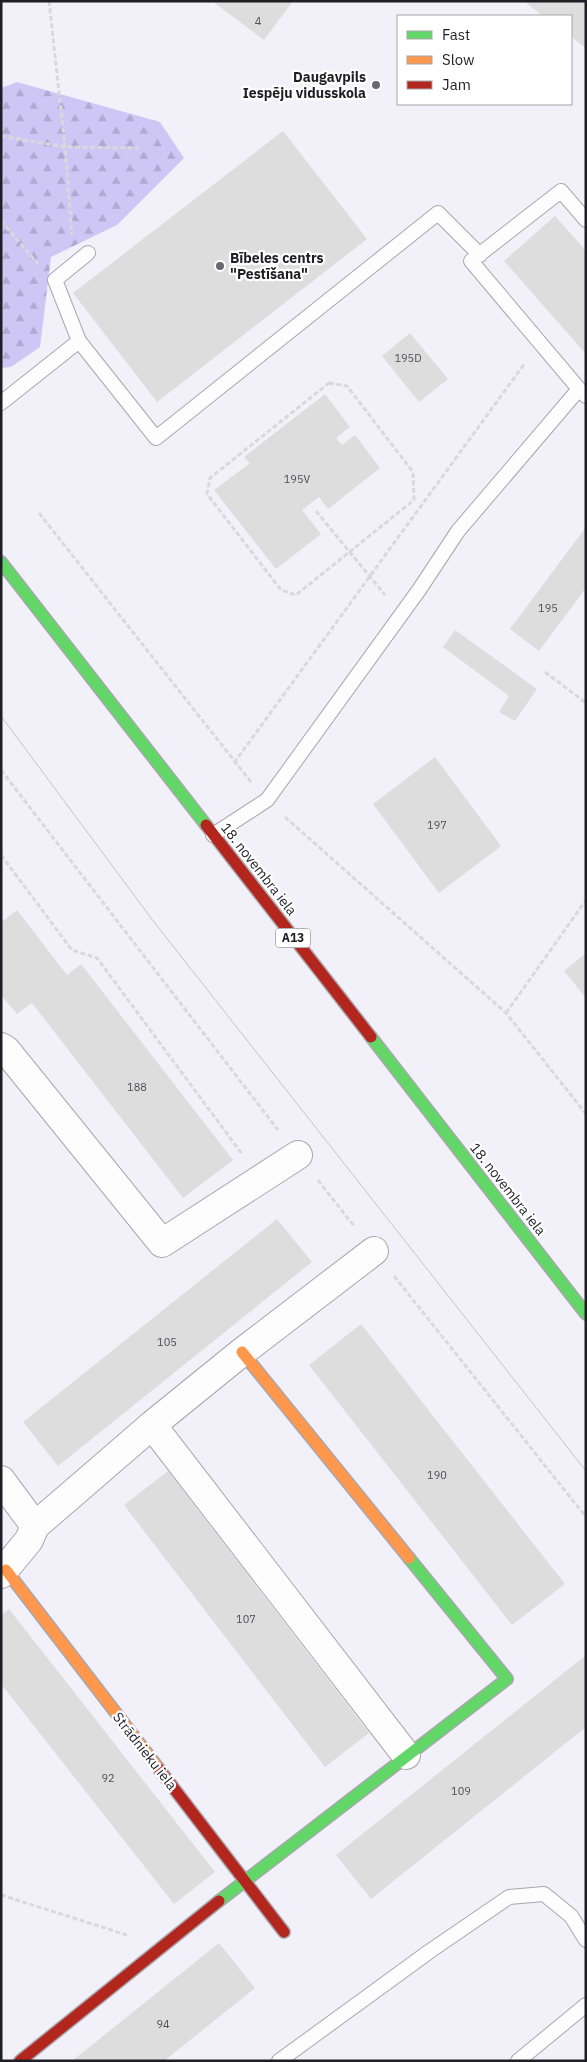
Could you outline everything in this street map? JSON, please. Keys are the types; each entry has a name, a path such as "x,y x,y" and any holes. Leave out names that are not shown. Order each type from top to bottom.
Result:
{"street":[{"name":"18. novembra iela","path":"1,562 586,1314"},
{"path":"1,1046 162,1243 298,1155"},
{"path":"4,1572 29,1540 35,1526 152,1424 374,1250"},
{"path":"20,2061 245,1880 507,1679 242,1352"},
{"path":"152,1424 406,1755"},
{"path":"1,1480 35,1526"},
{"name":"Strādnieku iela","path":"4,1572 284,1932"}],"lane":[{"path":"213,834 267,800 402,615 458,531 582,393 472,261 561,192 586,220"},
{"path":"88,254 55,280 79,341 156,438 438,213 480,255"},
{"path":"1,403 79,341"},
{"path":"279,2061 430,1951 509,1897 544,1894 571,1916 586,1940"},
{"path":"518,2061 586,2005"}],"path":[{"path":"49,1 65,147 74,265"},
{"path":"1,136 65,147 139,148"},
{"path":"1,221 40,267 55,280"},
{"path":"234,763 540,343"},
{"path":"329,383 347,386 413,472 414,500 350,552 296,595 281,590 207,494 210,478 329,383"},
{"path":"316,511 402,615"},
{"path":"39,513 246,777 267,800 506,1014 586,1114"},
{"path":"545,672 586,703"},
{"path":"1,855 72,950 97,958 261,1179"},
{"path":"506,1014 586,900"},
{"path":"1,1895 162,1946"}],"green space":[{"path":"17,82 160,122 184,158 117,225 51,257 40,347 11,367 1,368 1,88"}],"building":[{"path":"212,1 293,1 264,40"},
{"path":"524,1 586,1 586,48 572,38 572,15 542,15"},
{"name":"Bībeles centrs \"Pestīšana\"","path":"283,131 367,239 157,402 73,293"},
{"path":"555,216 586,251 586,354 504,261"},
{"path":"410,333 448,379 419,402 382,356"},
{"path":"325,394 350,427 336,438 342,445 355,435 380,468 328,509 319,497 302,510 321,534 276,569 214,490 250,463 244,457"},
{"path":"586,527 586,588 539,651 510,629"},
{"path":"455,630 537,689 515,721 499,712 509,696 443,647"},
{"path":"435,757 501,846 439,893 373,804"},
{"path":"17,910 67,975 81,964 233,1160 183,1198 32,1003 17,1014 1,995 1,919 3,921"},
{"path":"586,953 586,998 564,971"},
{"path":"277,1219 312,1262 58,1466 23,1422"},
{"path":"361,1324 565,1584 512,1625 309,1365"},
{"path":"168,1471 369,1733 325,1767 124,1505"},
{"path":"9,1609 215,1872 174,1904 1,1684 1,1615"},
{"path":"586,1655 586,1727 371,1899 336,1855"},
{"path":"219,1943 255,1988 164,2061 72,2061"}],"tram line":[{"path":"1,716 154,922 586,1471"}],"traffic: fast":[{"path":"1,562 206,825"},
{"path":"371,1037 586,1314"},
{"path":"219,1901 507,1679 409,1558"}],"traffic: slow":[{"path":"242,1352 409,1558"},
{"path":"6,1570 159,1769"}],"traffic: jam":[{"path":"206,825 371,1037"},
{"path":"159,1769 284,1932"},
{"path":"20,2061 219,1901"}],"place":[{"name":"Daugavpils Iespēju vidusskola","path":"376,85"},
{"name":"Bībeles centrs \"Pestīšana\"","path":"220,266"}]}
